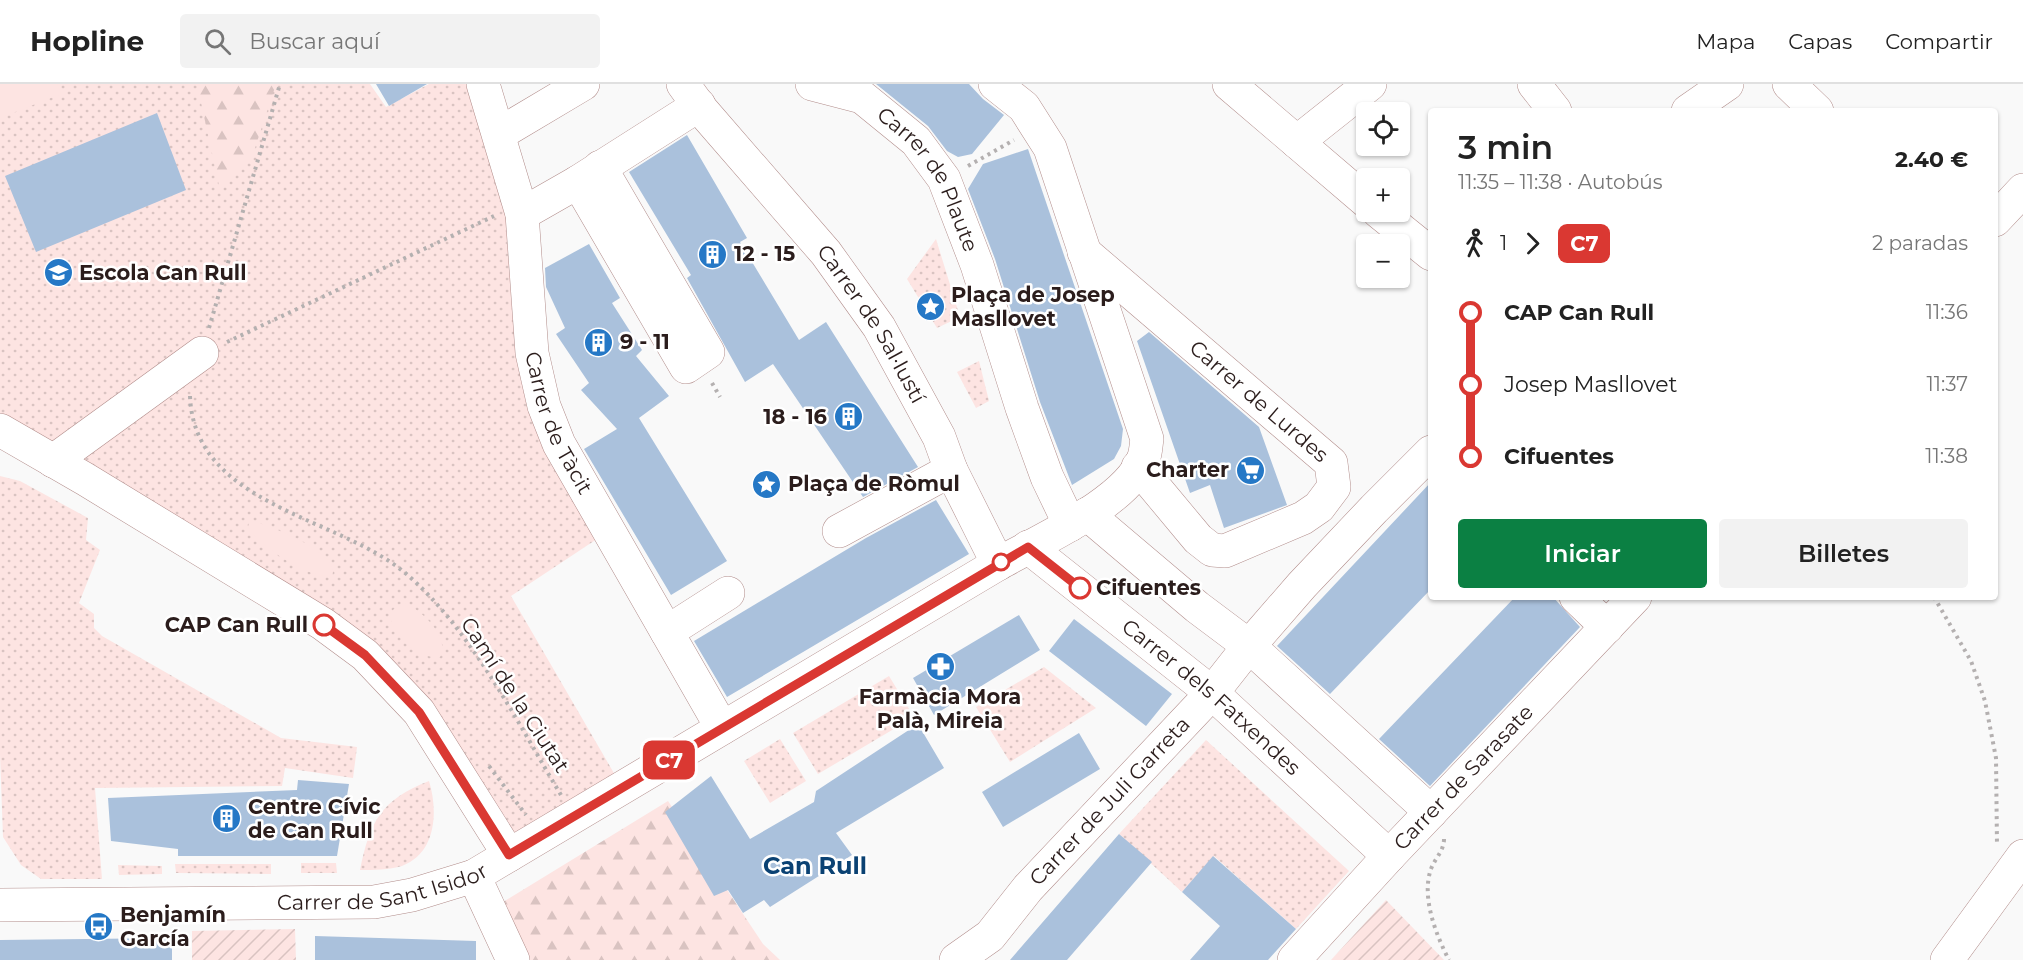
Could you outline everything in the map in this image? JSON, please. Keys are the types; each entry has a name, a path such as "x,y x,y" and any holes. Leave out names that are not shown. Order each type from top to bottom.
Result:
{"street":[{"name":"Carrer de Tàcit","path":"483,84 521,209 532,353 544,406 559,444 722,728"},
{"path":"499,134 583,84"},
{"name":"Carrer de Plaute","path":"812,84 862,98 916,141 944,179 977,265 1022,408 1047,477 1079,519"},
{"path":"995,84 1030,106 1050,148 1147,438 1141,462"},
{"path":"1229,84 1356,192"},
{"path":"1297,142 1370,84"},
{"path":"1534,84 1553,108"},
{"path":"1692,108 1727,84"},
{"path":"1789,84 1814,108"},
{"path":"521,209 589,175 691,94"},
{"name":"Carrer de Sal·lustí","path":"691,94 826,253 879,327 939,437 951,470 998,564"},
{"path":"589,175 708,352 686,367 589,175"},
{"path":"1998,217 2023,190"},
{"path":"1391,222 1428,252"},
{"name":"Carrer de Lurdes","path":"1084,252 1332,464 1334,487 1318,507 1303,518 1225,551 1212,550 1198,539 1141,462"},
{"path":"53,461 202,353"},
{"path":"0,430 323,624 365,655 419,712 509,855"},
{"name":"Carrer de Juli Garreta","path":"956,960 990,936 1028,888 1212,693 1249,646 1350,534 1428,457"},
{"name":"Carrer de Sant Isidor","path":"0,905 374,902 412,895 474,876 998,564 1107,502 1124,485 1141,462"},
{"path":"839,531 951,470"},
{"path":"1079,519 1249,646 1431,812"},
{"name":"Carrer dels Fatxendes","path":"1028,547 1212,693 1389,856"},
{"path":"667,632 728,593"},
{"path":"1579,600 1607,627"},
{"name":"Carrer de Sarasate","path":"1294,960 1389,856 1632,600"},
{"path":"1947,960 2017,865"},
{"path":"474,876 513,960"}],"path":[{"name":"Camí de la Ciutat","path":"280,84 190,397 192,421 205,448 227,475 248,491 355,542 403,572 440,608 478,658 573,816"},
{"path":"944,179 1030,106"},
{"path":"202,353 521,209"},
{"path":"1936,600 1971,661 1985,700 1996,758 1997,854 2017,865"},
{"path":"1431,812 1444,842 1431,870 1428,891 1430,908 1449,960"}],"green space":[{"path":"0,84 370,84 386,107 429,84 477,84 499,134 532,353 609,531 511,596 622,787 509,855 365,655 0,430"},
{"path":"0,84 57,84 61,94 0,118"},
{"path":"197,84 276,84 252,157 220,190"},
{"path":"936,239 960,317 937,328 907,279"},
{"path":"979,361 989,401 976,408 957,372"},
{"path":"0,476 20,481 88,518 86,540 100,550 79,603 94,614 94,628 102,636 281,738 357,747 353,778 285,768 282,786 95,788 102,879 41,879 21,865 3,837 0,754"},
{"path":"255,522 276,529 317,550 327,559 332,568 332,576 322,576 298,567 273,552 248,527 249,523"},
{"path":"404,603 426,618 438,633 442,649 440,657 432,657 414,650 399,637 391,620 391,612"},
{"path":"1044,667 1096,708 1010,762 976,707"},
{"path":"889,676 914,717 818,774 793,733"},
{"path":"780,739 806,781 770,803 744,761"},
{"path":"1206,740 1349,871 1296,929 1214,856 1182,892 1119,834"},
{"path":"429,781 434,817 432,830 422,851 414,860 402,866 360,870 368,838 380,814 399,796"},
{"path":"668,801 763,944 780,960 527,960 503,902"},
{"path":"301,863 336,863 337,873 301,873"},
{"path":"175,864 271,864 271,874 176,873"},
{"path":"118,865 162,866 162,874 119,875"},
{"path":"1386,900 1444,960 1331,960"},
{"path":"295,929 296,960 192,960 192,931"}],"building":[{"path":"376,84 427,84 389,106"},
{"path":"876,84 969,84 983,99 1004,115 972,154 958,157 947,151 928,126"},
{"path":"157,113 186,190 36,252 5,176"},
{"path":"687,135 747,238 740,242 799,340 826,322 918,467 863,497 773,364 745,382 687,278 691,275 629,172"},
{"path":"1028,149 1123,429 1121,446 1114,459 1072,485 1040,402 995,259 968,189 983,164"},
{"path":"589,244 620,298 612,303 642,350 636,356 669,396 639,418 727,561 671,595 584,449 617,429 581,390 589,383 556,334 565,328 546,287 545,268"},
{"path":"1149,332 1259,427 1287,505 1224,528 1210,485 1190,493 1137,341"},
{"path":"1428,485 1428,592 1330,694 1277,646"},
{"path":"936,500 969,554 727,697 694,641 866,538"},
{"path":"1512,600 1556,600 1580,627 1430,786 1379,739"},
{"path":"1019,615 1040,650 934,715 913,678"},
{"path":"1074,619 1172,694 1146,726 1049,651"},
{"path":"918,724 944,768 836,833 852,855 770,907 764,900 743,913 728,890 714,896 665,812 711,776 750,839 814,802 816,791"},
{"path":"1079,733 1100,769 1003,827 982,792"},
{"name":"Centre Cívic de Can Rull","path":"298,780 349,784 337,856 178,856 178,849 111,841 108,798 297,790"},
{"path":"1119,834 1152,862 1067,960 1010,960"},
{"path":"1213,856 1296,929 1268,960 1190,960 1220,926 1182,892"},
{"path":"315,936 476,941 476,960 315,960"},
{"path":"172,938 172,960 0,960 0,940"}],"bus line":[{"name":"C7","path":"324,625 365,655 419,712 509,855 1028,547 1080,588"}],"place":[{"name":"12 - 15","path":"713,254"},
{"name":"Escola Can Rull","path":"58,273"},
{"name":"Plaça de Josep Masllovet","path":"930,307"},
{"name":"9 - 11","path":"599,342"},
{"name":"18 - 16","path":"848,417"},
{"name":"Charter","path":"1250,470"},
{"name":"Plaça de Ròmul","path":"767,484"},
{"name":"Cifuentes","path":"1080,588"},
{"name":"CAP Can Rull","path":"324,625"},
{"name":"Farmàcia Mora Palà, Mireia","path":"940,666"},
{"name":"Centre Cívic de Can Rull","path":"227,819"},
{"name":"Benjamín García","path":"99,927"}],"district":[{"name":"Can Rull","path":"815,866"}]}
